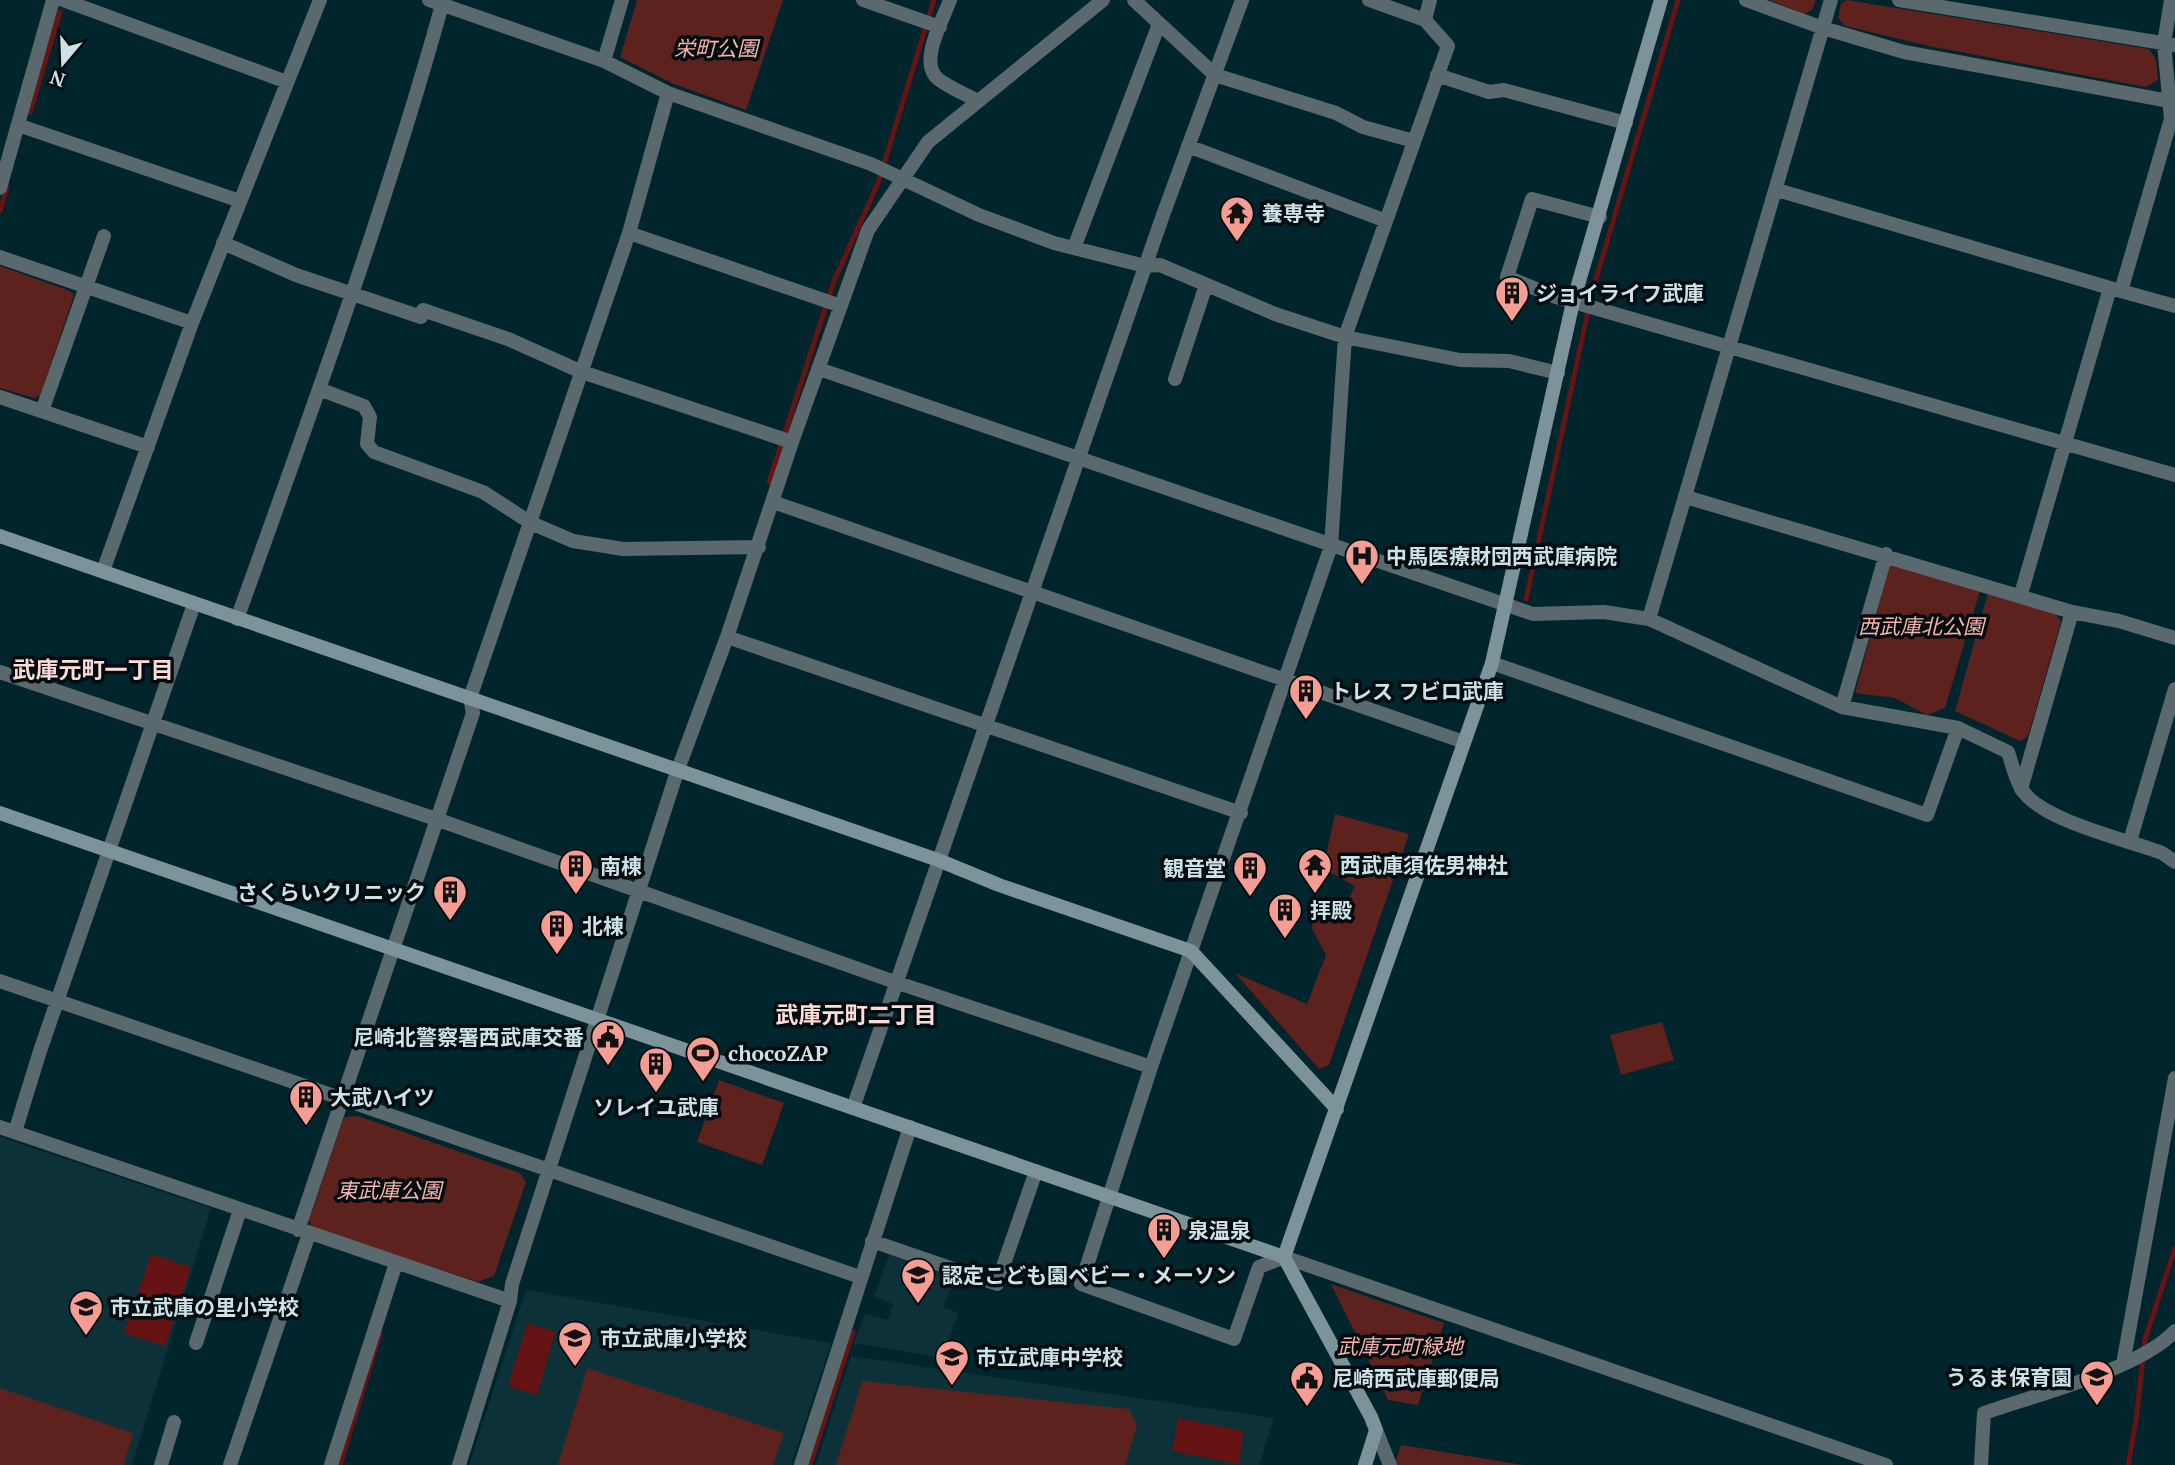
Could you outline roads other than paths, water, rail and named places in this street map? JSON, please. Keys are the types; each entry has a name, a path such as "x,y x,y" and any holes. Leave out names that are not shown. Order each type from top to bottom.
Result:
{"street":[{"path":"0,188 53,0"},
{"path":"63,0 287,82"},
{"path":"103,571 192,323 320,0"},
{"path":"604,61 622,0"},
{"path":"863,0 932,24"},
{"path":"950,0 932,24 931,71 938,79 978,101"},
{"path":"459,1465 510,1301 512,1284 547,1167 595,1019 677,772 759,547 792,442 867,230 928,142 1103,0"},
{"path":"1134,0 1214,75 1336,113 1363,127 1414,141"},
{"path":"853,1108 1145,266 1242,0"},
{"path":"1284,1257 1259,1267 1234,1339 1081,1284 1151,1067 1241,813 1331,546 1345,337 1448,46 1425,20 1369,0"},
{"path":"1425,20 1430,0"},
{"path":"1390,1465 1376,1430 1284,1257 1492,663 1573,302 1600,217 1661,0"},
{"path":"1746,0 1823,28 1904,52 2173,102"},
{"path":"1649,618 1777,190 1830,0"},
{"path":"1899,0 2170,44"},
{"path":"2021,594 2066,443 2171,119 2171,0"},
{"path":"237,619 407,129 436,2 604,61 668,93 871,164 979,215 1074,247 1145,266 1160,265 1275,314 1345,337 1460,359 1508,361 1558,373"},
{"path":"1074,247 1159,24"},
{"path":"1437,75 1489,92 1504,90 1626,123"},
{"path":"230,1465 303,1232 341,1097 472,713 470,698 629,233 668,93"},
{"path":"18,125 240,201"},
{"path":"1188,146 1386,221"},
{"path":"1777,190 2175,306"},
{"path":"1600,217 1532,199 1507,277 1573,302 2175,475"},
{"path":"629,233 841,306"},
{"path":"43,411 104,236"},
{"path":"223,243 296,275 421,317 423,310 435,314 508,340 583,372 792,442"},
{"path":"0,257 192,323"},
{"path":"1175,379 1206,285"},
{"path":"819,369 1533,614 1604,612 1649,618 1842,707 1958,728 2008,752 2021,789 2032,802 2073,824 2130,841 2175,862"},
{"path":"319,389 364,405 370,417 367,444 374,453 483,492 531,523 573,541 623,549 759,547"},
{"path":"0,397 148,447"},
{"path":"1686,497 2021,594 2072,612 2119,621 2175,638"},
{"path":"772,502 1464,742"},
{"path":"0,536 938,860 999,885 1191,951 1337,1109"},
{"path":"1842,707 1886,554"},
{"path":"15,1132 57,1001 194,604"},
{"path":"2021,789 2072,612"},
{"path":"727,637 1241,813"},
{"path":"1492,663 1927,816 1958,728"},
{"path":"0,672 436,819 895,982 1151,1067"},
{"path":"2130,841 2175,690"},
{"path":"0,813 1885,1465"},
{"path":"0,981 547,1167 860,1277"},
{"path":"2123,1364 2175,1078"},
{"path":"0,1127 510,1301"},
{"path":"801,1465 910,1128"},
{"path":"872,1241 997,1284 1036,1171"},
{"path":"196,1343 240,1210"},
{"path":"331,1465 396,1264"},
{"path":"1981,1465 1984,1413 2123,1364 2165,1341 2175,1331"},
{"path":"161,1465 174,1422"},
{"path":"1365,1465 1376,1430"}],"waterway":[{"path":"769,482 834,281 878,183 934,0"},
{"path":"1591,296 1678,0"},
{"path":"30,112 60,12"},
{"path":"0,211 7,187"},
{"path":"1526,599 1588,311"},
{"path":"2128,1465 2145,1339 2175,1248"},
{"path":"810,1465 853,1332"},
{"path":"340,1465 380,1334"}],"place":[{"name":"養専寺","path":"1237,243"},
{"name":"ジョイライフ武庫","path":"1512,323"},
{"name":"中馬医療財団西武庫病院","path":"1362,586"},
{"name":"トレス フビロ武庫","path":"1306,721"},
{"name":"西武庫須佐男神社","path":"1315,895"},
{"name":"南棟","path":"576,896"},
{"name":"観音堂","path":"1250,898"},
{"name":"さくらいクリニック","path":"450,922"},
{"name":"拝殿","path":"1285,940"},
{"name":"北棟","path":"557,956"},
{"name":"尼崎北警察署西武庫交番","path":"608,1067"},
{"name":"chocoZAP","path":"703,1083"},
{"name":"ソレイユ武庫","path":"656,1094"},
{"name":"大武ハイツ","path":"306,1127"},
{"name":"泉温泉","path":"1164,1260"},
{"name":"認定こども園ベビー・メーソン","path":"918,1305"},
{"name":"市立武庫の里小学校","path":"86,1337"},
{"name":"市立武庫小学校","path":"575,1368"},
{"name":"市立武庫中学校","path":"952,1387"},
{"name":"うるま保育園","path":"2097,1407"},
{"name":"尼崎西武庫郵便局","path":"1307,1408"}],"district":[{"name":"武庫元町一丁目","path":"93,669"},
{"name":"武庫元町二丁目","path":"856,1014"}],"park label":[{"name":"栄町公園","path":"716,48"},
{"name":"西武庫北公園","path":"1921,626"},
{"name":"東武庫公園","path":"389,1190"},
{"name":"武庫元町緑地","path":"1400,1346"}]}
